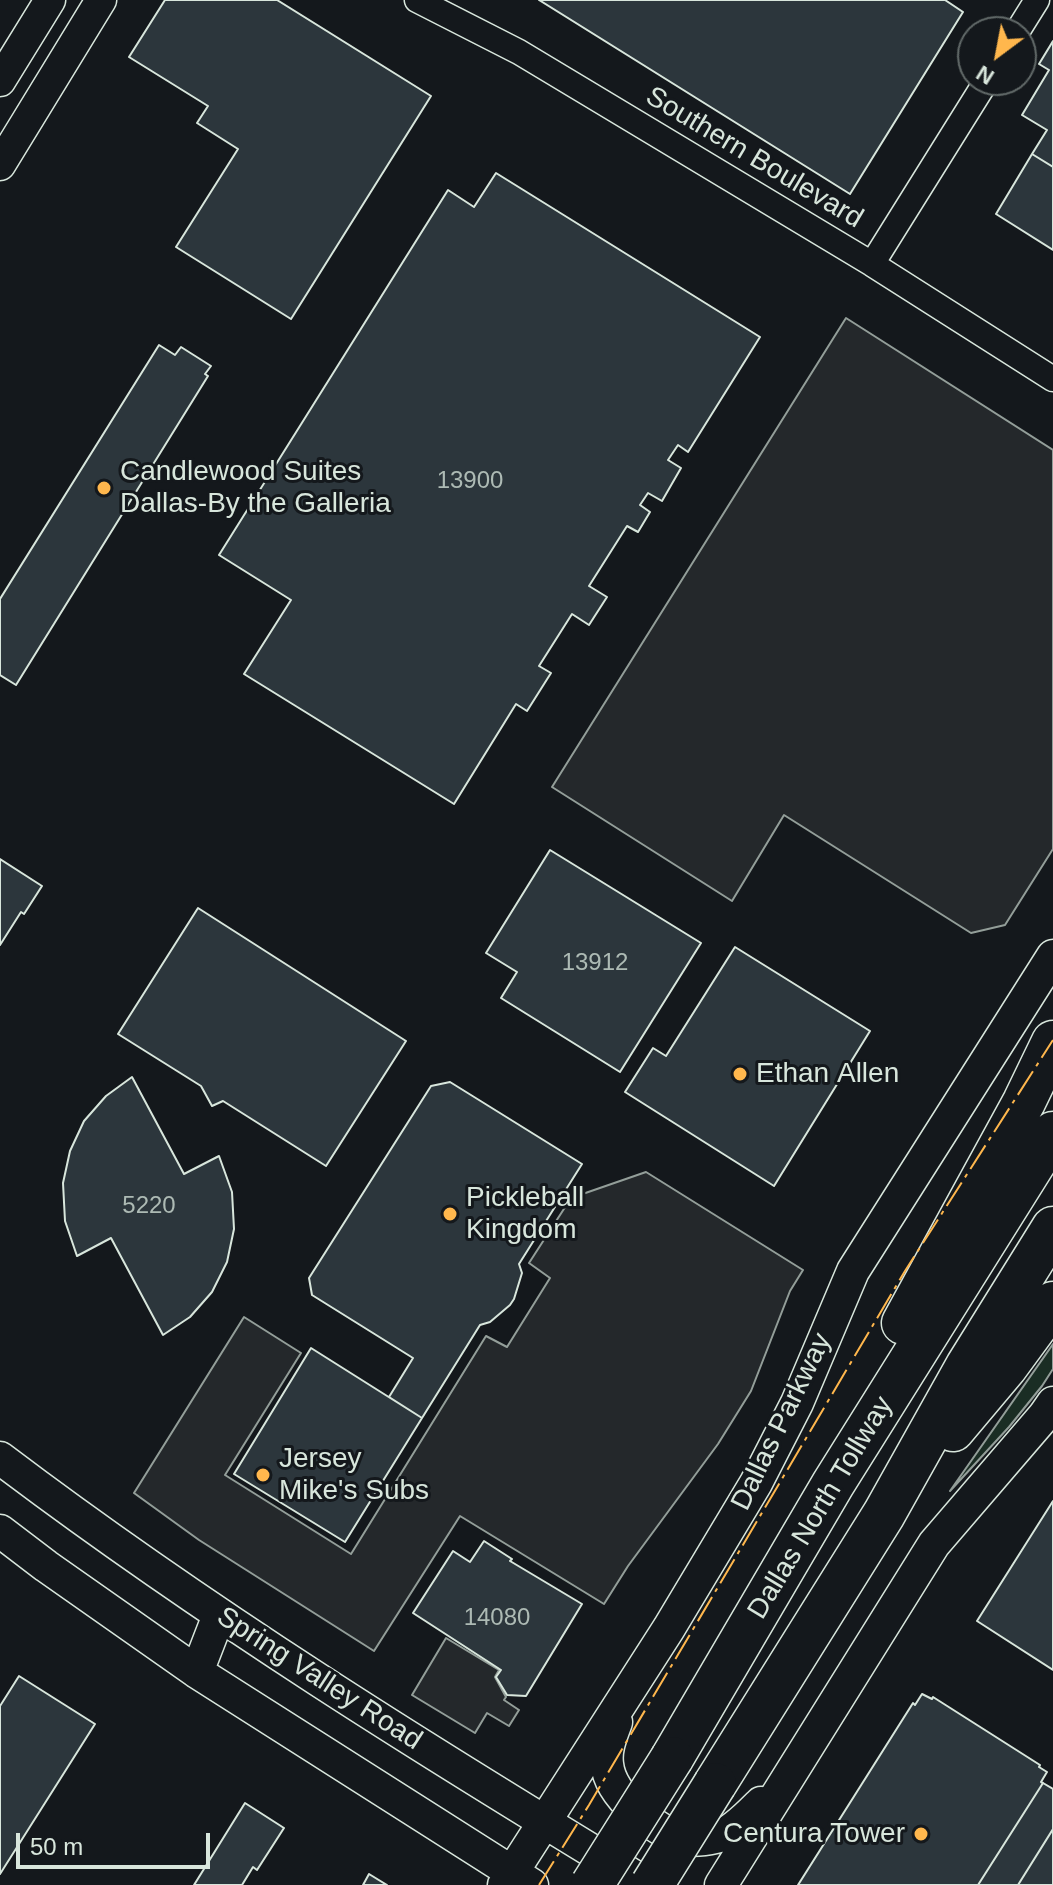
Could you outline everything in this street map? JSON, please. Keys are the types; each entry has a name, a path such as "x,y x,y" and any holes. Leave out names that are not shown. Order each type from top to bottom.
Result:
{"highway":[{"path":"833,1484 858,1404 1024,1102 1053,1042"},
{"name":"Dallas North Tollway","path":"592,1885 672,1758 833,1484 1053,1133"},
{"name":"Dallas North Tollway","path":"650,1885 884,1514 967,1366 1053,1228"},
{"path":"884,1514 1006,1367 1053,1303"}],"main road":[{"name":"Dallas Parkway","path":"516,1881 543,1822 669,1628 763,1470 797,1403 853,1271 1053,956"},
{"path":"721,1885 934,1544 1053,1403"},
{"name":"Spring Valley Road","path":"0,1458 73,1514 219,1615 543,1822 650,1885"},
{"path":"0,1531 197,1672 516,1881"},
{"path":"197,1672 219,1615"},
{"path":"633,1682 607,1747 607,1767 623,1798 646,1820 688,1840 720,1837 746,1818 787,1778"}],"street":[{"path":"0,81 50,0"},
{"path":"0,165 101,0"},
{"name":"Southern Boulevard","path":"417,0 519,52 872,264 1053,379"},
{"path":"872,264 977,96"}],"green space":[{"path":"1053,1344 1053,1369 1042,1386 950,1491"}],"shaded area":[{"path":"846,318 1053,450 1053,849 1005,925 971,933 784,815 732,901 552,787"},
{"path":"646,1172 803,1270 790,1291 751,1391 718,1444 628,1566 604,1604 460,1516 374,1651 199,1540 134,1493 244,1317 301,1353 225,1475 351,1554 486,1336 507,1347 550,1278 529,1263 571,1198"},
{"path":"446,1638 499,1670 495,1677 506,1697 504,1700 519,1710 509,1726 487,1713 475,1733 412,1695"}],"building":[{"path":"165,0 277,0 431,96 291,319 176,247 238,149 197,123 208,106 129,57"},
{"path":"539,0 945,0 963,12 957,16 957,22 850,194"},
{"path":"1053,41 1053,167 1032,154 1047,130 1022,115 1033,96 1037,96 1037,90 1049,70 1039,64"},
{"path":"1032,154 1053,167 1053,250 996,214"},
{"path":"496,173 760,337 688,452 678,445 668,460 681,468 662,501 648,493 640,505 650,512 638,532 627,526 589,586 607,597 589,625 572,614 539,666 551,673 527,711 516,704 454,804 244,674 291,600 219,555 448,190 474,207"},
{"name":"Candlewood Suites Dallas-By the Galleria","path":"159,345 175,355 181,347 211,366 205,374 208,376 16,685 0,675 0,599"},
{"path":"550,850 701,943 620,1072 501,998 517,972 486,953"},
{"path":"0,859 42,886 0,945"},
{"path":"198,908 406,1041 326,1166 223,1101 212,1106 201,1086 118,1034"},
{"name":"Ethan Allen","path":"735,947 870,1031 774,1186 625,1092 653,1048 666,1056"},
{"path":"132,1077 184,1174 219,1156 232,1192 234,1229 227,1262 212,1292 190,1317 163,1335 111,1238 77,1256 65,1221 63,1183 70,1151 84,1121 106,1096"},
{"name":"Pickleball Kingdom","path":"450,1082 582,1164 519,1264 522,1273 514,1299 490,1322 480,1325 422,1418 389,1397 413,1358 312,1295 309,1278 431,1086"},
{"path":"311,1348 422,1418 345,1542 234,1474"},
{"path":"1053,1501 1053,1670 977,1621"},
{"path":"484,1541 512,1559 510,1561 582,1604 526,1696 507,1695 496,1677 501,1670 413,1613 453,1551 470,1562"},
{"path":"19,1676 95,1724 0,1874 0,1706"},
{"name":"Centura Tower","path":"922,1694 933,1697 1047,1772 978,1885 798,1885 913,1703 915,1705"},
{"path":"1043,1783 1053,1789 1053,1829 1018,1885 978,1885"},
{"path":"245,1803 284,1828 257,1870 253,1867 242,1885 194,1885"},
{"path":"1053,1829 1053,1885 1018,1885"},
{"path":"369,1874 387,1885 363,1885"}],"power":[{"path":"539,1885 905,1271 1053,1040"}],"place":[{"name":"Candlewood Suites Dallas-By the Galleria","path":"104,488"},
{"name":"Ethan Allen","path":"740,1074"},
{"name":"Pickleball Kingdom","path":"450,1214"},
{"name":"Jersey Mike's Subs","path":"263,1475"},
{"name":"Centura Tower","path":"921,1834"}]}
